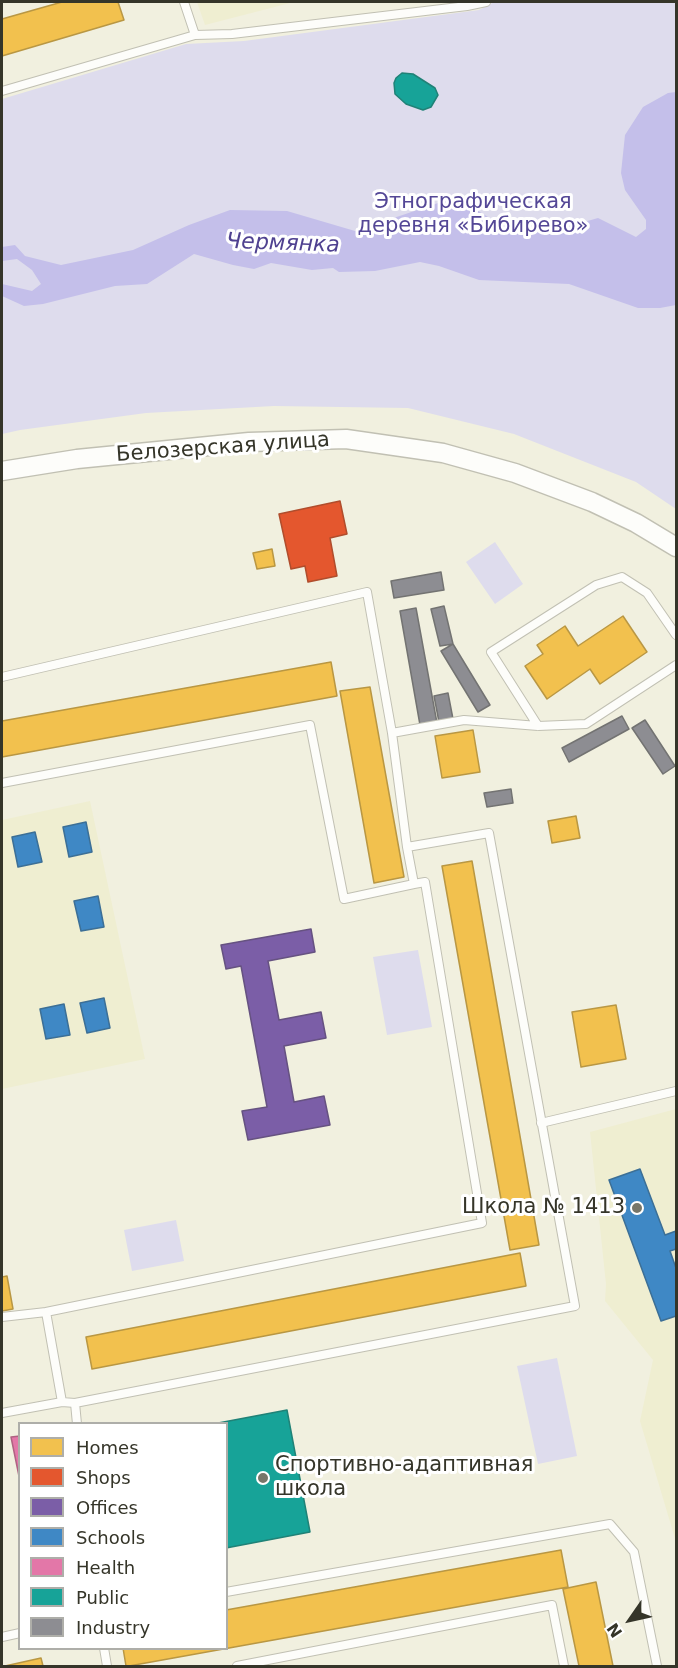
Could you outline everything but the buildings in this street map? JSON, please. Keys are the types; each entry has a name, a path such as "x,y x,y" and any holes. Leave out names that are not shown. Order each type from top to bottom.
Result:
{"street":[{"name":"Белозерская улица","path":"2,471 77,459 249,441 346,439 444,453 515,473 592,502 636,523 676,548"}],"lane":[{"path":"184,2 195,35"},
{"path":"2,91 195,35 232,34 486,2"},
{"path":"538,726 491,651 596,585 622,577 647,593 676,635"},
{"path":"2,677 367,592 392,733 414,884"},
{"path":"392,733 464,720 538,726 586,724 676,665"},
{"path":"2,783 310,725 344,899 425,882 482,1223 46,1312 2,1317"},
{"path":"2,1413 62,1402 75,1403 575,1306 489,833 407,848"},
{"path":"542,1123 676,1091"},
{"path":"46,1312 62,1402"},
{"path":"75,1403 77,1422"},
{"path":"228,1592 610,1524 634,1552 657,1666"},
{"path":"237,1666 552,1605 564,1666"},
{"path":"2,1637 18,1633"},
{"path":"104,1650 107,1666"}],"shaded area":[{"path":"197,2 294,2 205,25"},
{"path":"90,801 145,1059 2,1089 2,820"},
{"name":"Школа № 1413","path":"676,1109 676,1542 640,1421 653,1360 605,1301 606,1284 590,1132"}],"green space":[{"name":"Этнографическая деревня «Бибирево»","path":"494,2 676,2 676,509 636,482 514,434 408,408 274,406 146,413 2,434 2,99 186,44 244,41 479,10"},
{"path":"495,542 523,584 495,604 466,562"},
{"path":"418,950 432,1027 387,1035 373,957"},
{"path":"176,1220 184,1261 132,1271 124,1230"},
{"path":"557,1358 577,1456 538,1464 517,1366"}],"water":[{"name":"Чермянка","path":"676,92 676,305 638,308 569,284 479,280 420,262 375,271 339,272 333,268 312,270 271,263 254,269 194,254 147,284 115,286 43,304 24,306 2,296 2,284 32,291 41,284 32,270 17,259 2,261 2,247 15,245 25,256 61,265 133,250 230,210 287,211 355,231 456,197 496,222 549,232 598,218 636,237 646,229 646,220 625,190 621,173 625,135 643,107 668,93"}],"place":[{"name":"Школа № 1413","path":"637,1208"},
{"name":"Спортивно-адаптивная школа","path":"263,1478"}]}
